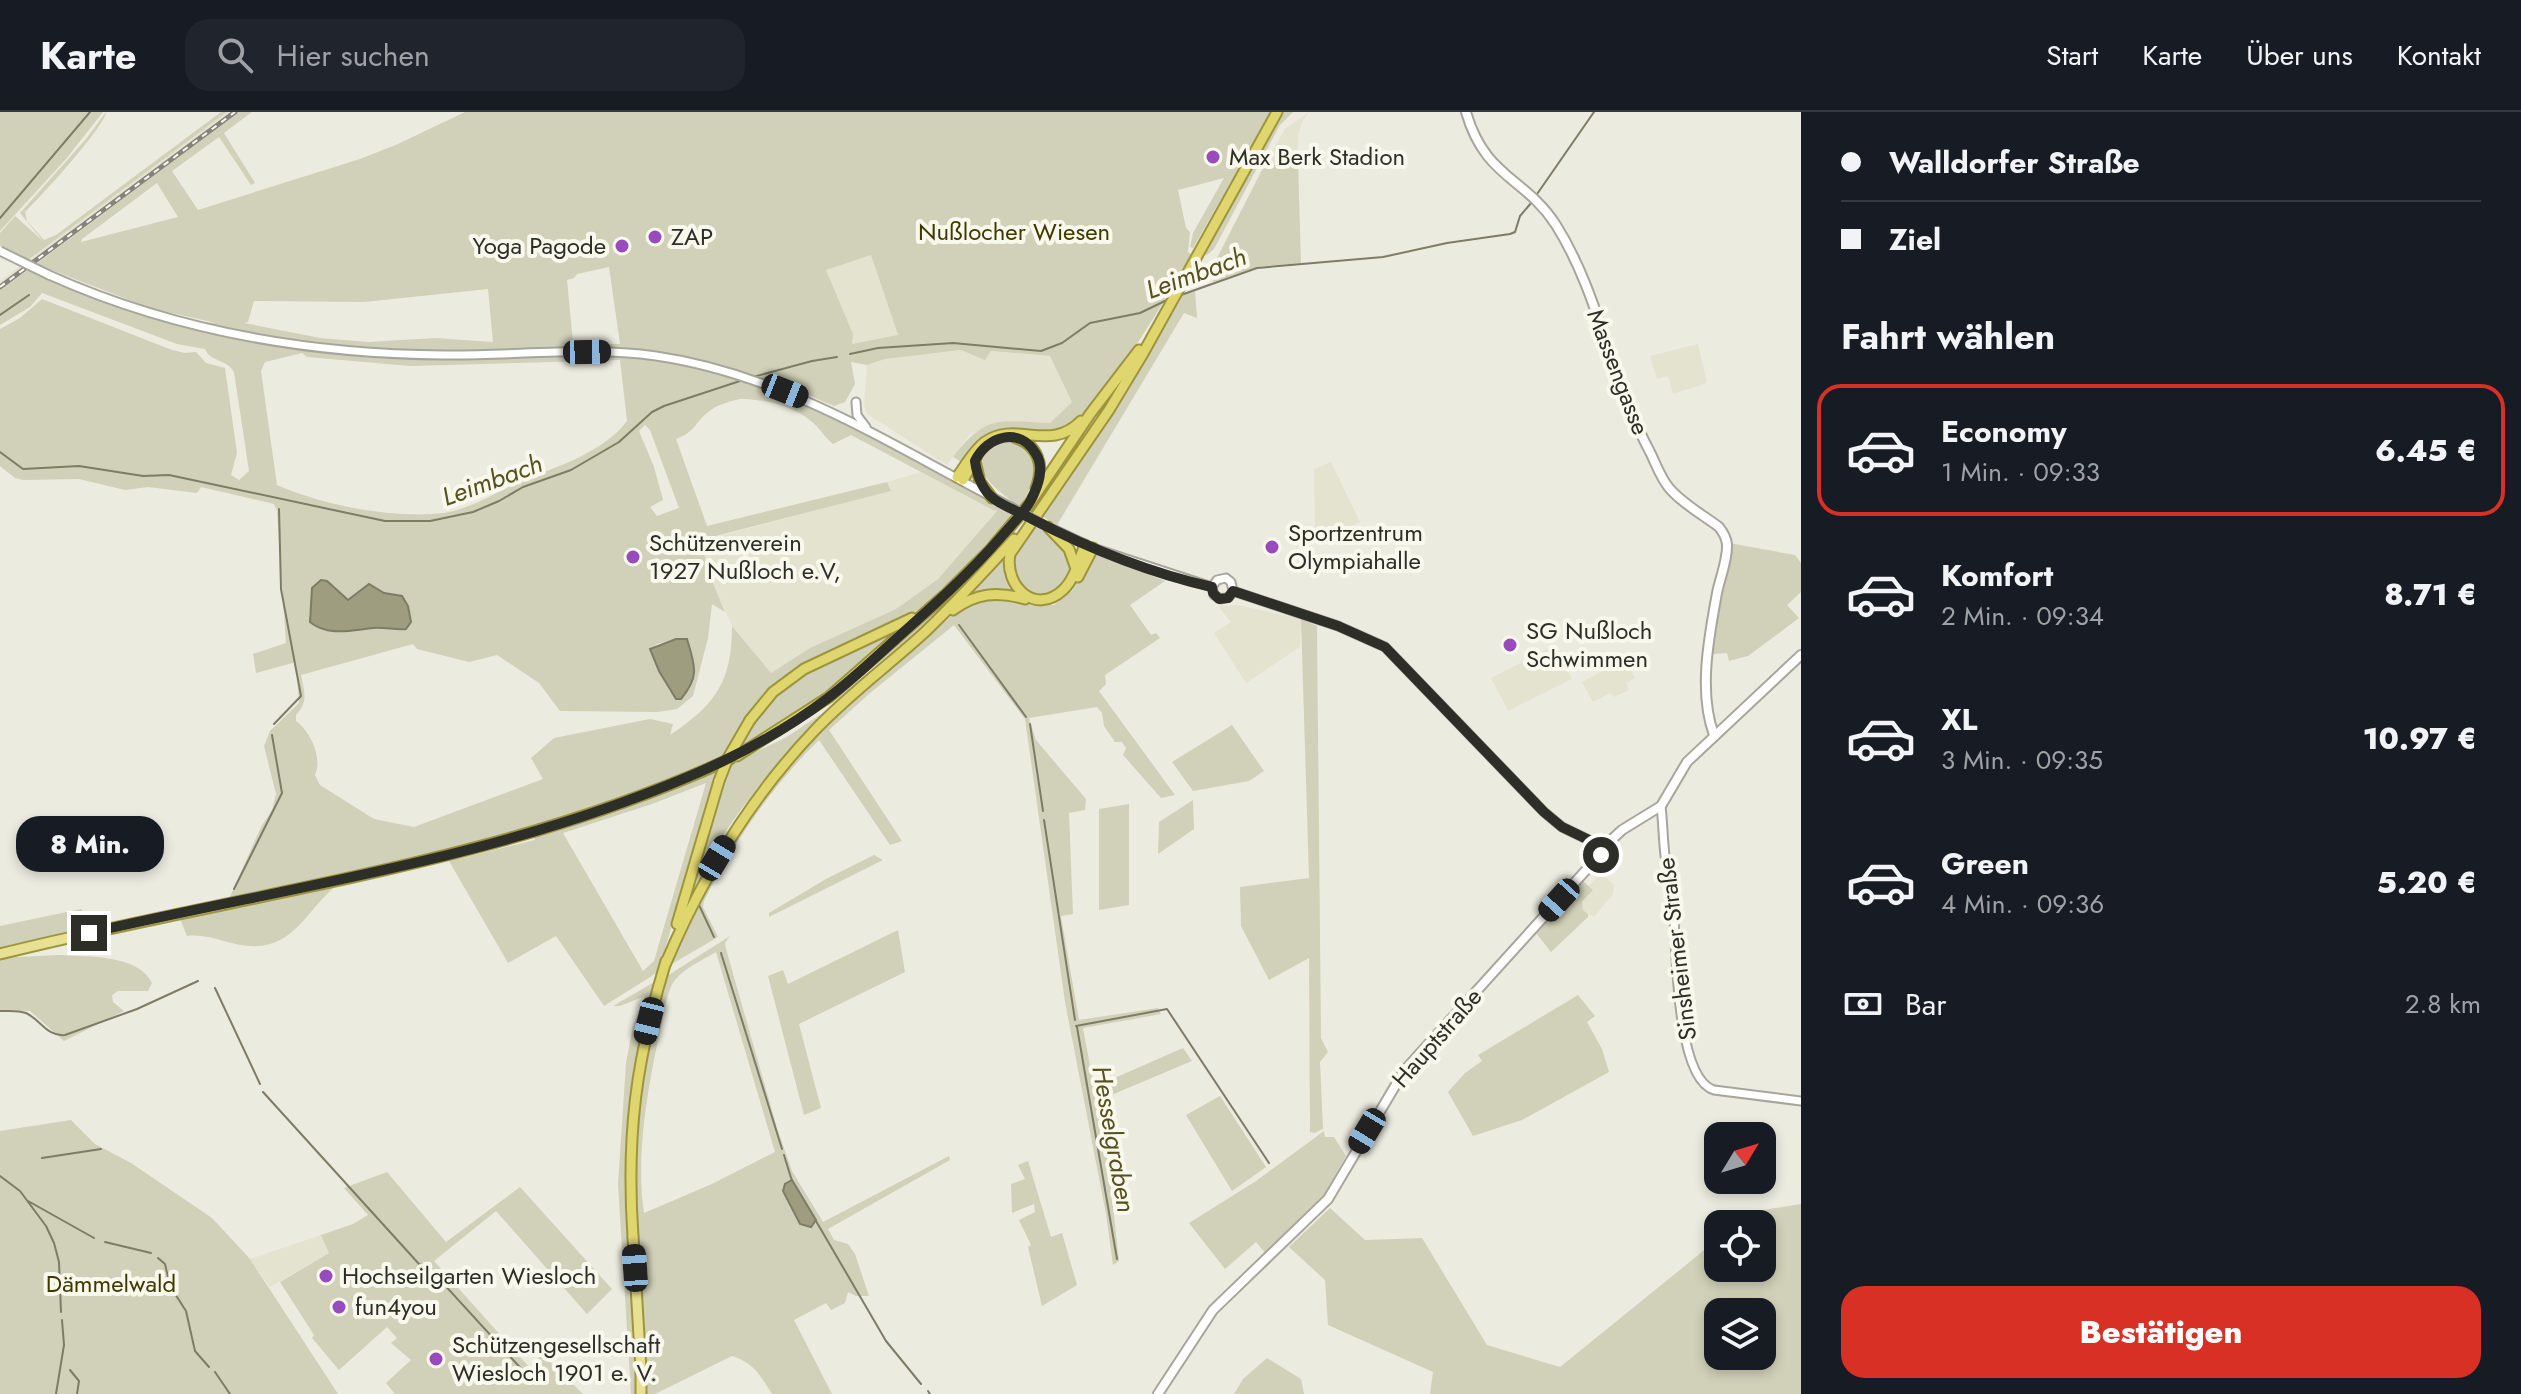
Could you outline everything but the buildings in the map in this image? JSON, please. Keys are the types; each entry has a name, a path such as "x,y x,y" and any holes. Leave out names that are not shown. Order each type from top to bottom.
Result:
{"highway":[{"path":"1089,546 1064,590 1053,597 1029,597 1018,590 1009,574 1010,554 1109,410 1277,112"},
{"path":"737,756 829,697 945,595 990,550 1030,503 1090,414 1158,323"},
{"path":"960,479 981,445 995,436 1010,433 1041,437 1058,435 1090,414"},
{"path":"960,479 984,446 998,438 1013,437 1030,445 1039,460 1040,469 1030,503"},
{"path":"975,461 977,474 992,498"},
{"path":"925,632 985,572 1056,486"},
{"path":"1046,526 1069,549 1075,569"},
{"path":"665,965 707,874 758,797 818,727 906,648 963,603 985,594 1003,593 1035,601 1054,599 1073,584 1089,546"},
{"path":"633,1237 630,1185 632,1115 644,1040 728,758 750,720 773,692 804,669 845,648 892,630 945,595"},
{"path":"737,756 820,711 906,648"}],"main road":[{"name":"Massengasse","path":"1466,112 1476,142 1487,158 1553,221 1570,252 1603,330 1630,412 1668,486 1719,527 1726,541 1711,633 1706,689 1706,712 1714,735"},
{"name":"Hauptstraße","path":"1158,1394 1213,1310 1328,1199 1404,1071 1587,869 1595,854 1605,853 1607,844 1622,830 1661,806 1683,767 1801,655"},
{"path":"0,954 518,837 652,792 737,756"},
{"path":"1595,854 1593,842 1600,839 1607,844"},
{"path":"633,1237 641,1394"}],"street":[{"path":"0,251 111,300 163,317 287,345 395,355 607,352 656,356 743,376 868,429 992,498 1089,546 1212,587"},
{"path":"856,402 857,415 868,429"},
{"path":"831,411 845,409"},
{"path":"1226,578 1233,584 1233,591 1228,598 1219,599 1212,587 1217,580 1226,578"},
{"path":"1233,591 1338,626 1385,647 1544,812 1562,827 1593,842"},
{"name":"Sinsheimer Straße","path":"1661,806 1665,855 1673,897 1676,974 1687,1046 1696,1075 1703,1085 1714,1090 1801,1101"}],"shaded area":[{"path":"227,112 239,112 0,290 0,281"},
{"path":"1309,112 1298,136 1298,161 1264,166 1285,129"},
{"path":"871,255 898,336 851,344 826,270"},
{"path":"1698,344 1707,383 1673,394 1668,376 1657,379 1650,356"},
{"path":"961,350 985,360 990,351 1050,356 1073,401 1050,423 1005,421 970,434 947,465 867,414 864,405 867,365 885,359"},
{"path":"1331,462 1360,522 1325,538 1325,535 1315,535 1314,469"},
{"path":"921,472 995,511 1000,509 938,579 896,609 810,648 771,673 732,626 711,578 700,541 890,491 887,482"},
{"path":"321,580 327,581 348,600 369,584 384,593 402,596 411,622 406,629 340,631 317,627 310,622 312,588"},
{"path":"1238,605 1301,619 1300,647 1246,683 1214,633 1231,622 1218,606"},
{"path":"676,639 687,639 694,664 691,684 681,699 676,699 650,649"},
{"path":"1555,645 1572,679 1508,711 1491,678"},
{"path":"1625,659 1635,678 1626,683 1629,690 1614,697 1610,693 1593,702 1582,682"},
{"path":"1601,873 1614,885 1613,894 1594,917 1583,910 1582,903 1593,890 1589,886"},
{"path":"792,1180 816,1220 811,1227 800,1224 783,1191 785,1184"},
{"path":"321,1235 330,1252 270,1287 250,1259"}],"green space":[{"path":"0,112 103,112 66,159 0,231"},
{"path":"106,112 84,146 25,212 27,221 44,240 56,235 221,112 227,112 28,260 0,246 0,233 15,216 43,241 20,213"},
{"name":"Nußlocher Wiesen","path":"239,112 252,112 224,133 255,183 251,185 219,137 172,171 198,210 360,159 465,112 1271,112 1193,248 1190,247 1193,233 1224,178 1178,190 1186,228 1190,232 1188,252 1191,254 1127,358 1088,408 1069,425 1046,434 998,433 963,463 953,457 975,433 985,427 1006,422 1050,423 1072,402 1050,356 991,351 985,360 961,350 885,359 867,365 851,362 855,384 845,402 834,406 768,378 752,382 853,426 1014,514 963,571 920,608 904,619 825,653 797,670 759,705 729,745 742,737 769,700 798,675 911,622 821,698 772,732 720,760 601,807 479,843 229,899 261,827 272,810 276,794 264,746 270,731 299,703 296,662 256,673 253,654 286,643 277,511 274,504 201,487 197,493 148,487 125,490 79,479 15,478 0,466 0,329 20,318 42,299 172,350 196,352 206,363 225,368 237,453 231,475 239,480 249,471 234,372 205,349 177,344 42,293 30,307 0,325 0,290 28,270 176,324 305,350 413,359 613,355 668,360 742,373 674,356 622,349 423,352 300,342 220,328 192,321 216,323 151,308 191,321 141,306 102,293 149,308 36,264","holes":["157,183 178,217 81,242","871,255 898,335 852,344 853,334 826,270","609,267 620,344 573,343 567,280 577,274","488,289 493,342 435,338 368,342 320,338 244,323 248,322 254,301 364,302","302,353 307,357 410,366 620,360 627,421 608,440 585,454 467,507 424,514 358,509 315,499 277,485 261,371 265,362","748,399 786,407 811,421 833,444 851,435 998,510 938,579 896,609 810,648 771,673 732,626 729,662 718,690 699,713 670,735 673,724 650,719 554,738 531,758 543,779 414,827 374,819 320,785 315,775 317,761 314,745 296,721 304,701 301,675 413,644 417,649 469,662 497,655 539,683 560,711 658,712 677,709 693,696 708,638 712,604 725,612 700,540 891,491 887,482 707,526 676,439 691,431 718,406","645,425 650,430 679,508 657,516 650,507 663,500 639,431","327,581 348,600 370,584 384,593 402,597 393,630 376,627 322,629 309,615 313,599","676,639 687,640 670,692 650,650 657,644"]},
{"path":"1280,112 1293,112 1280,125 1214,249 1207,255 1203,254"},
{"path":"1298,161 1301,263 1257,267 1213,282 1215,262 1264,166"},
{"path":"1195,291 1197,318 1184,313 1057,525 1041,516 1145,357 1181,295"},
{"path":"1006,438 1020,440 1039,463 1033,488 1020,506 989,481 979,461 980,452 989,444"},
{"path":"1019,518 1024,521 963,589 919,630 847,687"},
{"path":"1033,526 1058,542 1072,569 1057,590 1044,595 1019,587 1013,567 1014,554"},
{"path":"1729,543 1795,555 1801,563 1801,592 1787,605 1799,618 1748,656 1729,661 1727,653 1713,654 1713,639"},
{"path":"1006,553 1020,594 992,590 968,597"},
{"path":"1098,554 1165,581 1130,605 1151,635 1156,633 1160,638 1105,675 1106,684 1099,691 1175,795 1161,798 1123,755 1126,748 1122,742 1115,742 1104,726 1102,713 1097,707 1029,718 1036,740 1086,799 1085,810 1069,813 1073,914 1061,916 1079,1020 1158,1008 1161,1014 1083,1028 1094,1087 1183,1048 1192,1061 1097,1101 1107,1151 1119,1261 1113,1265 1065,1002 1025,719 954,625 829,730 902,841 890,845 819,740 755,816 704,901 703,907 718,937 670,965 675,947 717,862 792,758 840,709 956,612 985,597 1054,605 1072,591"},
{"path":"1301,619 1317,626 1321,1038 1328,1052 1320,1062 1323,1129 1314,1133 1310,1132 1309,958 1269,980 1241,926 1240,887 1309,878"},
{"path":"832,707 772,771 732,823 709,860 680,919 728,765 785,738"},
{"path":"1232,725 1264,771 1249,781 1193,791 1172,762"},
{"path":"719,770 658,972 604,1006 556,936 508,963 449,861 535,840 533,835 603,814","holes":["706,783 654,961 643,971 563,833"]},
{"path":"1193,800 1194,829 1158,854 1159,822"},
{"path":"1129,804 1129,905 1099,910 1099,809"},
{"path":"874,855 883,860 769,917 769,913 826,879"},
{"path":"1583,881 1593,890 1582,902 1588,917 1551,952 1536,933"},
{"path":"336,886 299,926 278,941 265,945 250,946 203,936 187,936 179,916"},
{"path":"81,909 92,924 0,951 0,926"},
{"path":"898,930 905,972 799,1024 821,1108 804,1115 768,976 783,970 788,984"},
{"path":"730,936 725,943 726,949 777,1128 792,1171 823,1222 949,1156 950,1160 828,1229 834,1240 848,1244 855,1254 869,1296 856,1296 848,1292 845,1303 831,1310 826,1303 794,1320 832,1394 772,1394 751,1366 732,1356 655,1394 644,1394 634,1207 638,1088 659,994 667,976","holes":["716,952 775,1152 712,1184 644,1213 642,1142 652,1068 668,994 672,984 688,968"]},
{"path":"59,955 124,962 136,967 152,983 148,991 118,991 112,995 113,1002 124,1011 64,1041 30,1011 0,1010 0,958"},
{"path":"656,981 637,1060 626,1140 625,1195 637,1367 637,1394 631,1394 618,1184 626,1063 633,1026 645,996 613,1006"},
{"path":"1578,995 1595,1016 1587,1022 1602,1049 1609,1072 1522,1120 1473,1136 1448,1092 1465,1073 1482,1061 1478,1055"},
{"path":"1220,1096 1266,1167 1232,1191 1186,1115"},
{"name":"Dämmelwald","path":"71,1120 95,1144 131,1163 212,1218 250,1259 338,1394 0,1394 0,1131"},
{"path":"1324,1131 1325,1137 1334,1137 1346,1156 1318,1205 1266,1254 1256,1242 1225,1269 1189,1223 1256,1181"},
{"path":"1028,1161 1051,1237 1062,1233 1077,1285 1042,1306 1028,1247 1031,1245 1019,1220 1035,1212 1034,1204 1012,1213 1011,1184 1025,1179 1018,1165"},
{"path":"387,1172 446,1242 520,1187 612,1289 587,1314 496,1211 434,1261 530,1368 542,1354 583,1394 395,1394 386,1383 411,1360 391,1343 397,1338 387,1327 339,1370 312,1338 314,1335 280,1282 329,1253 321,1235 353,1224 368,1215 344,1188"},
{"path":"1801,1204 1801,1394 1430,1394 1433,1372 1328,1325 1325,1280 1289,1247 1330,1208 1365,1240 1422,1238 1487,1345 1560,1367 1704,1250 1704,1282 1776,1282 1776,1210 1764,1210"},
{"path":"1267,1358 1301,1379 1304,1394 1234,1394 1243,1379"}],"waterway":[{"path":"0,218 90,112"},
{"name":"Leimbach","path":"1535,197 1594,112"},
{"name":"Leimbach","path":"1181,295 1257,268 1383,257 1510,234 1515,232 1520,216 1532,202"},
{"name":"Leimbach","path":"0,315 29,295"},
{"name":"Leimbach","path":"850,354 878,348 953,343 1041,351 1062,343 1090,323 1140,313 1167,300"},
{"name":"Leimbach","path":"753,377 837,357"},
{"name":"Leimbach","path":"0,452 23,469 79,466 143,476 169,475 385,521 430,521 473,512 523,487 571,470 619,442 652,412 743,380"},
{"path":"274,724 301,696 281,589 279,509"},
{"name":"Hesselgraben","path":"959,625 1026,717"},
{"name":"Hesselgraben","path":"1030,724 1043,811"},
{"path":"234,889 282,793 272,735"},
{"name":"Hesselgraben","path":"1044,820 1075,1020"},
{"path":"699,905 714,937"},
{"path":"721,953 782,1149"},
{"path":"0,1011 26,1013 49,1031 65,1035 137,1009 198,981"},
{"path":"215,988 260,1084"},
{"path":"1076,1026 1167,1009 1269,1163"},
{"name":"Hesselgraben","path":"1077,1027 1117,1259"},
{"path":"263,1092 419,1264 430,1269 526,1374"},
{"path":"42,1158 101,1149"},
{"path":"784,1155 792,1181"},
{"path":"0,1176 20,1191 46,1226 54,1243 59,1262 61,1312"},
{"path":"28,1201 94,1238"},
{"path":"816,1221 886,1341 921,1384"},
{"path":"105,1242 151,1253"},
{"path":"158,1258 165,1264 170,1286 186,1311 195,1351 209,1367"},
{"path":"56,1394 64,1345 62,1320"},
{"path":"70,1370 79,1381 77,1394"},
{"path":"215,1372 230,1394"}],"railway":[{"path":"0,287 235,112"}],"place":[{"name":"Max Berk Stadion","path":"1213,157"},
{"name":"ZAP","path":"655,237"},
{"name":"Yoga Pagode","path":"622,246"},
{"name":"Sportzentrum Olympiahalle","path":"1272,547"},
{"name":"Schützenverein 1927 Nußloch e.V,","path":"633,557"},
{"name":"SG Nußloch Schwimmen","path":"1510,645"},
{"name":"Hochseilgarten Wiesloch","path":"326,1276"},
{"name":"fun4you","path":"339,1307"},
{"name":"Schützengesellschaft Wiesloch 1901 e. V.","path":"436,1359"}],"route":[{"path":"89,933 395,867 518,837 652,792 737,756 806,714 843,686 945,595 990,550 1010,526 1030,503 1040,475 1039,460 1030,445 1006,436 984,446 975,461 980,482 992,498 1011,507 1027,516 1048,527 1085,545 1212,587 1219,599 1228,598 1233,591 1338,626 1385,647 1549,817 1593,842 1592,851 1601,855"}]}
